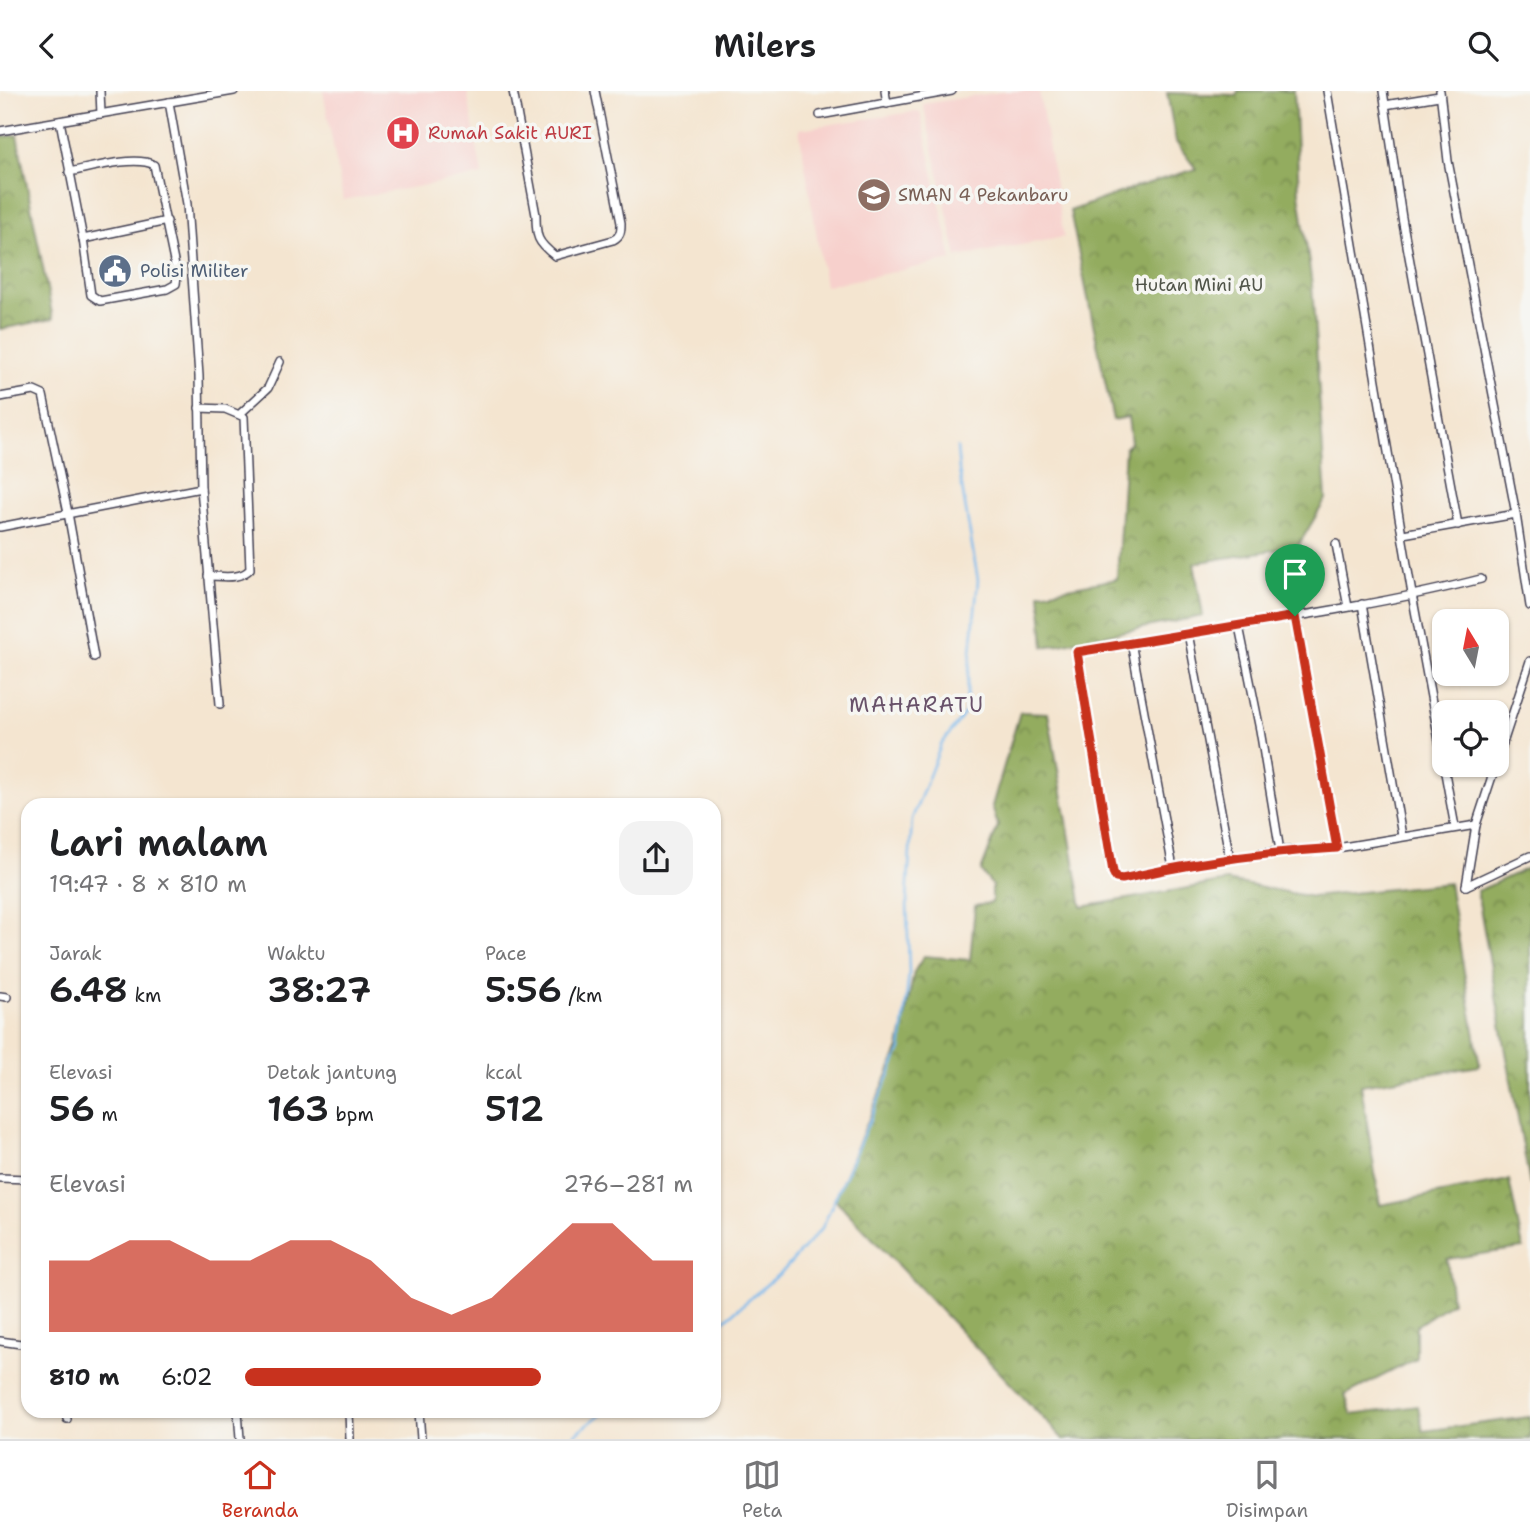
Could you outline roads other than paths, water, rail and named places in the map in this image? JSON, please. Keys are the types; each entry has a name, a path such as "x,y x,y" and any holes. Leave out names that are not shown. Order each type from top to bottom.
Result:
{"street":[{"path":"100,91 101,114"},
{"path":"0,131 169,102 199,94 234,91"},
{"path":"513,91 536,215 536,236 543,247 555,256 613,240 621,232 595,91"},
{"path":"885,91 887,104"},
{"path":"820,115 952,91"},
{"path":"1327,91 1412,594 1455,827"},
{"path":"1383,91 1402,218 1458,525"},
{"path":"1385,105 1440,93 1448,161 1516,514 1530,606"},
{"path":"169,102 187,204 198,349 201,488 220,704"},
{"path":"60,121 91,295 97,301 167,289 176,284 177,276 167,221 154,165 146,160 69,171"},
{"path":"83,239 167,221"},
{"path":"241,413 268,388 280,362"},
{"path":"0,397 34,391 43,395 94,657"},
{"path":"200,408 225,409 241,413 244,417 250,569 247,573 233,577 208,576"},
{"path":"0,527 201,488"},
{"path":"1403,534 1516,514"},
{"path":"1336,544 1348,607"},
{"path":"1476,825 1337,848 1280,851 1116,878 1077,652 1348,607 1481,579"},
{"path":"1363,604 1402,836"},
{"path":"1295,616 1337,848"},
{"path":"1239,626 1280,851"},
{"path":"1188,633 1230,859"},
{"path":"1130,642 1173,868"},
{"path":"1530,661 1476,825 1466,886 1530,856"},
{"path":"0,1178 21,1179"},
{"path":"0,1341 21,1344"},
{"path":"238,1418 240,1439"},
{"path":"349,1418 350,1439"},
{"path":"420,1418 421,1439"}],"waterway":[{"path":"721,1323 785,1269 822,1228 901,1049 909,973 907,900 912,819 941,745 965,713 978,580 957,447"},
{"path":"569,1439 596,1418"}],"place":[{"name":"Rumah Sakit AURI","path":"403,133"},
{"name":"SMAN 4 Pekanbaru","path":"874,195"},
{"name":"Polisi Militer","path":"115,271"}],"district":[{"name":"MAHARATU","path":"917,705"}],"park label":[{"name":"Hutan Mini AU","path":"1199,285"}]}
